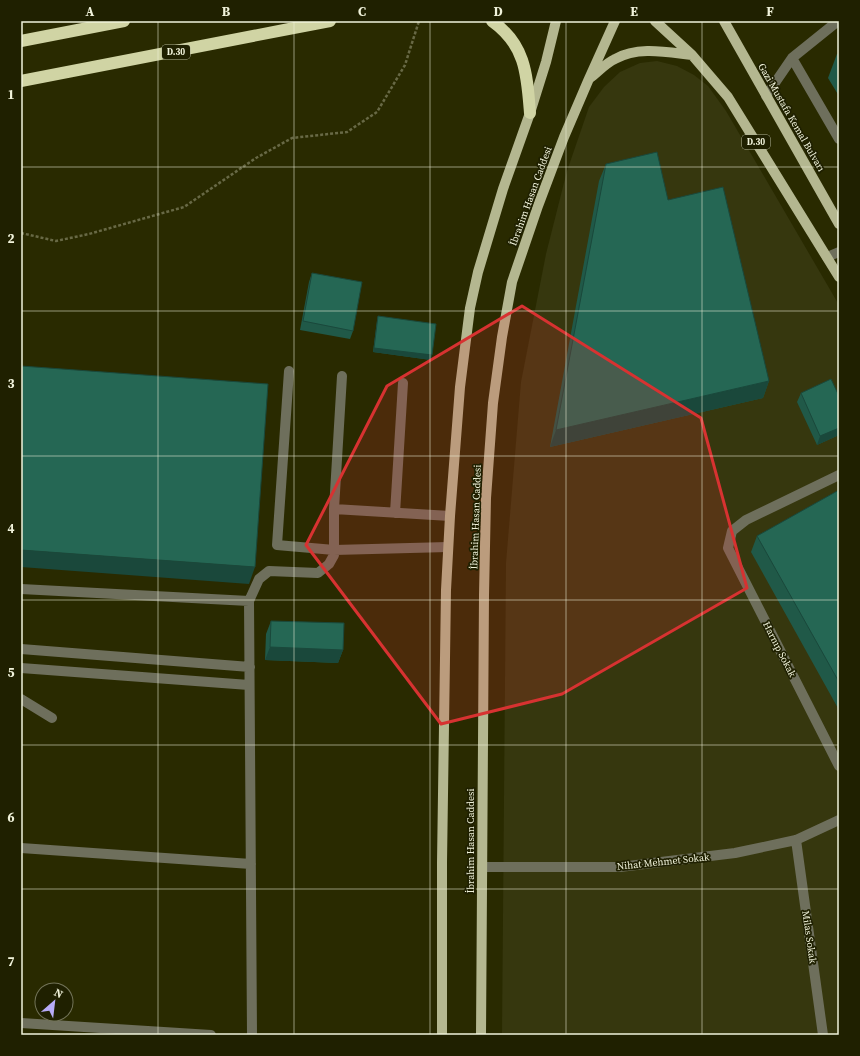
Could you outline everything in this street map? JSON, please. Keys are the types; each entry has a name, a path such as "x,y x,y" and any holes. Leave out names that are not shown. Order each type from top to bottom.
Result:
{"highway":[{"path":"21,41 124,21"},
{"name":"D.30","path":"21,81 330,21"},
{"path":"492,21 503,28 522,57 528,78 530,113"}],"main road":[{"path":"442,1035 442,846 446,590 460,387 470,308 478,272 503,189 530,113 546,62 556,21"},
{"name":"İbrahim Hasan Caddesi","path":"481,1035 484,594 486,498 492,403 512,282 538,206 588,81 615,21"},
{"name":"D.30","path":"655,21 692,55 728,97 839,277"},
{"name":"Gazi Mustafa Kemal Bulvarı","path":"724,21 839,224"},
{"path":"588,81 614,59 637,51 658,51 692,55"}],"street":[{"path":"766,96 792,58 838,21"},
{"path":"792,58 839,139"},
{"path":"827,257 839,252"},
{"path":"289,371 277,545 334,550 448,547"},
{"path":"252,1035 249,601 259,579 269,571 318,573 329,564 334,555 334,509 342,376"},
{"path":"395,513 403,383"},
{"name":"Harnıp Sokak","path":"839,475 746,520 732,531 728,548 839,766"},
{"path":"334,509 450,516"},
{"path":"21,589 249,601"},
{"path":"21,649 250,667"},
{"path":"21,668 249,685"},
{"path":"21,699 52,718"},
{"name":"Nihat Mehmet Sokak","path":"482,867 620,867 735,853 796,840 839,820"},
{"name":"Milas Sokak","path":"796,840 823,1035"},
{"path":"21,848 252,864"},
{"path":"21,1023 211,1035"}],"path":[{"path":"21,233 56,241 89,234 184,207 256,158 292,138 347,132 377,112 405,65 419,21"}],"highlighted area":[{"path":"522,306 701,418 747,588 562,694 441,724 306,545 387,386"}],"shaded area":[{"path":"657,61 677,66 694,75 708,86 726,111 839,305 839,1035 502,1035 506,563 521,382 546,254 567,171 589,107 604,87 620,72 640,63"}],"building":[{"path":"657,152 668,200 723,187 769,381 556,430 606,164"},
{"path":"312,273 362,282 353,331 303,321"},
{"path":"378,316 436,324 432,355 374,348"},
{"path":"21,366 268,384 255,567 21,550"},
{"path":"831,379 839,396 839,428 820,436 801,393"},
{"path":"839,490 839,682 757,536"},
{"path":"271,621 344,623 343,650 270,647"}]}
